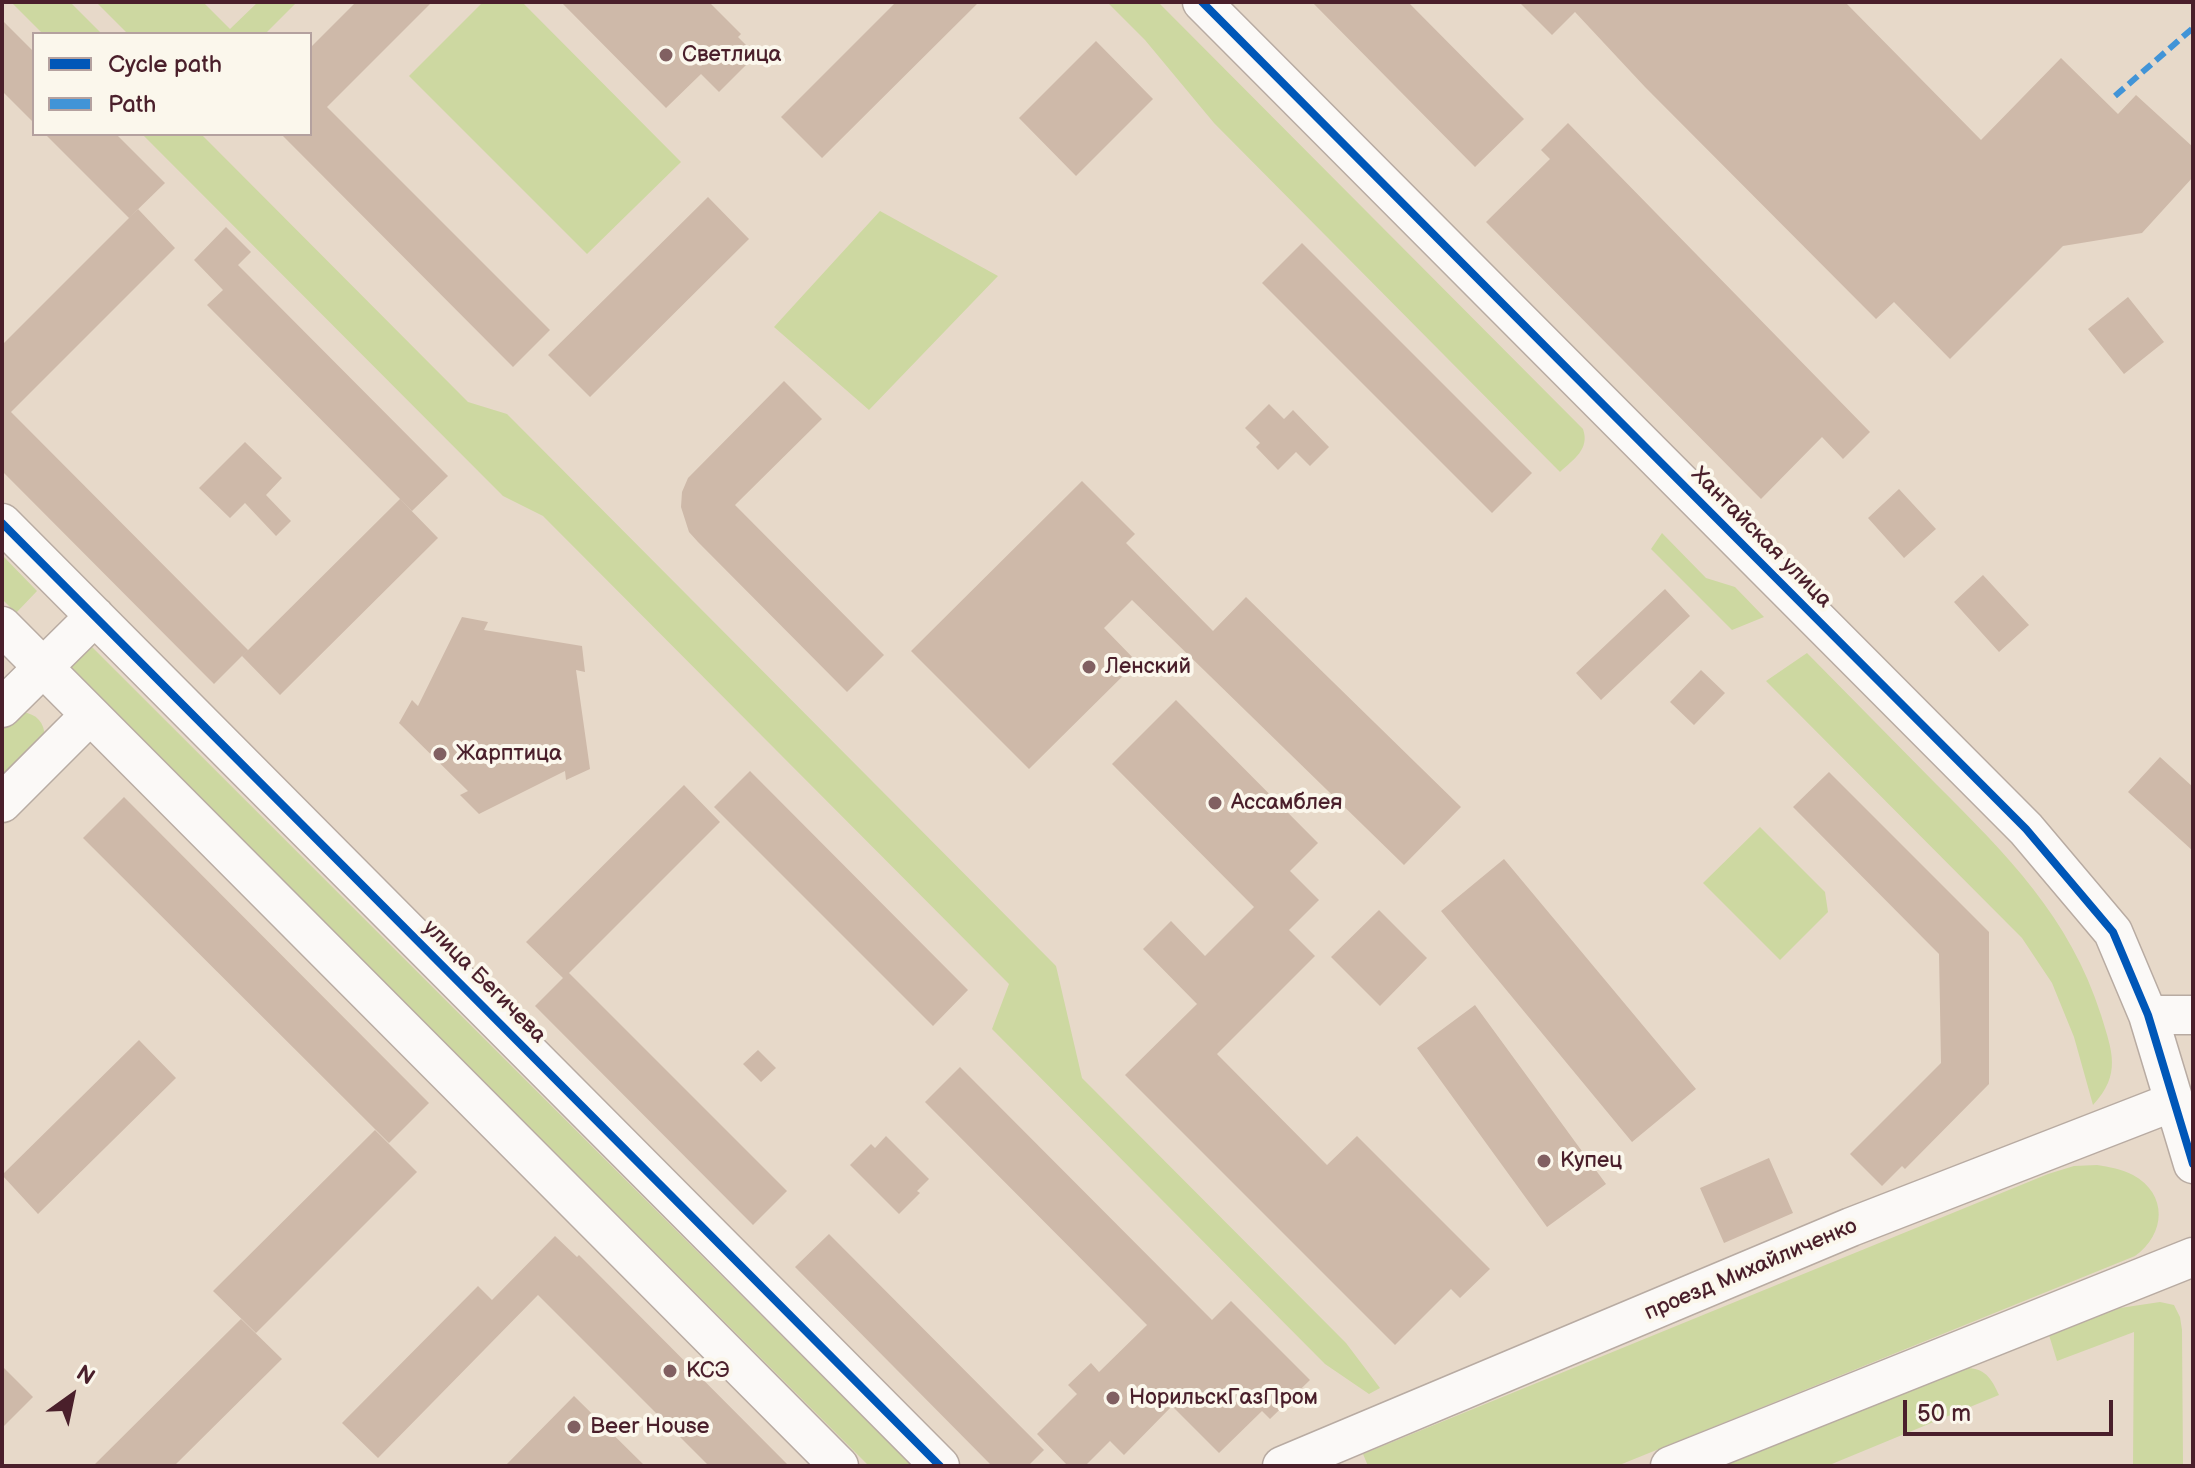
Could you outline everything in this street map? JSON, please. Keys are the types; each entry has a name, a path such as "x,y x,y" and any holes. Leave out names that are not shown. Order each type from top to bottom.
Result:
{"street":[{"name":"Хантайская улица","path":"1202,2 2026,829 2113,932 2148,1015 2193,1164"},
{"name":"улица Бегичева","path":"2,523 940,1466"},
{"path":"2,708 95,616"},
{"path":"2,626 839,1466"},
{"path":"2,803 90,715"},
{"path":"2148,1015 2193,1015"},
{"name":"проезд Михайличенко","path":"1282,1466 1336,1456 1851,1227 2173,1102"},
{"path":"1670,1466 2193,1257"}],"green space":[{"path":"11,2 70,2 100,32 41,32"},
{"path":"96,2 203,2 230,29 258,2 297,2 267,32 126,32"},
{"path":"483,2 522,2 681,162 587,254 409,76"},
{"path":"1107,2 1158,2 1583,429 1584,442 1575,458 1560,472 1214,123 1145,40"},
{"path":"144,136 203,136 468,402 507,414 1056,966 1082,1078 1346,1343 1380,1388 1369,1394 1325,1364 992,1029 1009,984 543,516 503,496"},
{"path":"880,211 998,276 869,410 774,327"},
{"path":"1662,533 1706,578 1735,587 1764,617 1732,630 1651,549"},
{"path":"2,555 37,591 16,613 2,599"},
{"path":"91,646 912,1466 869,1466 70,668 66,652"},
{"path":"1807,653 1987,836 2054,917 2088,980 2111,1051 2108,1083 2093,1105 2074,1037 2052,983 2022,938 1766,681"},
{"path":"22,712 39,720 45,737 2,785 2,726"},
{"path":"1760,827 1825,892 1828,912 1780,960 1703,883"},
{"path":"2097,1165 2133,1175 2144,1183 2157,1203 2159,1214 2153,1237 2135,1256 1617,1466 1368,1466 1363,1454 2048,1174 2074,1166"},
{"path":"2160,1302 2174,1305 2182,1330 2183,1466 2133,1466 2134,1332 2057,1361 2049,1335 2120,1308"},
{"path":"1963,1368 1986,1374 1999,1395 1827,1466 1720,1466"}],"building":[{"path":"356,2 432,2 327,107 550,330 513,367 283,136 312,136 312,46"},
{"name":"Светлица","path":"561,2 709,2 741,34 738,37 756,55 719,92 701,74 666,108"},
{"path":"896,2 979,2 822,158 781,117"},
{"path":"1312,2 1408,2 1524,119 1475,167"},
{"path":"1519,2 1845,2 1981,140 2061,58 2118,114 2136,95 2193,147 2193,177 2142,233 2063,246 1950,359 1894,302 1876,319 1645,87 1575,12 1552,35"},
{"path":"2,20 32,50 32,121 2,91"},
{"path":"1096,41 1153,99 1076,176 1019,118"},
{"path":"1568,123 1870,432 1843,459 1822,437 1761,499 1486,222 1550,159 1541,150"},
{"path":"47,136 118,136 165,183 129,218"},
{"path":"708,197 749,239 590,397 548,355"},
{"path":"138,209 175,248 11,412 248,650 214,684 2,471 2,345"},
{"path":"226,227 251,252 238,265 448,476 412,511 207,305 223,290 194,260"},
{"path":"1302,243 1532,473 1492,513 1262,283"},
{"path":"2128,297 2164,342 2124,374 2088,329"},
{"path":"784,381 822,419 735,505 884,655 847,692 689,532 681,507 682,492 688,478"},
{"path":"1269,404 1284,419 1293,410 1329,447 1310,466 1296,452 1278,470 1256,447 1260,443 1245,428"},
{"path":"245,442 282,478 266,495 291,521 276,536 245,503 230,518 199,488"},
{"path":"1082,481 1135,534 1126,543 1213,631 1246,597 1461,807 1404,865 1132,600 1104,628 1137,662 1029,769 911,651"},
{"path":"1899,489 1936,529 1904,558 1868,518"},
{"path":"400,499 438,538 280,695 242,656"},
{"path":"1983,575 2029,625 1999,652 1954,602"},
{"path":"1665,589 1690,616 1601,700 1576,673"},
{"path":"462,617 488,622 484,630 582,646 585,672 576,670 590,769 566,780 565,771 479,814 460,795 468,791 399,723 412,700 418,706"},
{"path":"1701,670 1725,693 1694,725 1670,702"},
{"path":"1176,700 1318,843 1290,871 1319,900 1289,930 1315,956 1217,1054 1327,1165 1357,1136 1490,1269 1460,1298 1451,1289 1395,1345 1125,1075 1197,1004 1143,949 1171,921 1205,956 1254,907 1112,764"},
{"path":"2160,757 2193,787 2193,851 2128,792"},
{"path":"750,771 968,990 933,1026 714,807"},
{"path":"1829,772 1989,932 1989,1084 1905,1169 1902,1166 1882,1186 1850,1154 1941,1063 1939,954 1793,807"},
{"path":"684,785 720,822 569,973 787,1191 753,1225 535,1006 563,978 526,942"},
{"path":"124,797 429,1103 389,1143 83,838"},
{"path":"1504,859 1696,1089 1632,1142 1441,911"},
{"path":"1379,910 1427,958 1380,1006 1331,957"},
{"path":"1475,1005 1606,1184 1547,1227 1417,1048"},
{"path":"139,1040 176,1078 38,1214 2,1175"},
{"path":"758,1050 776,1068 761,1082 743,1064"},
{"path":"960,1067 1212,1320 1231,1301 1310,1380 1270,1419 1262,1411 1219,1453 1172,1406 1124,1455 1110,1441 1085,1466 1068,1466 1037,1434 1077,1394 1068,1385 1091,1363 1099,1372 1147,1325 925,1102"},
{"path":"375,1130 417,1172 256,1333 213,1291"},
{"path":"886,1136 929,1179 899,1214 850,1165 871,1144 875,1148"},
{"path":"1769,1158 1793,1213 1724,1243 1700,1188"},
{"path":"829,1234 1044,1450 1028,1466 992,1466 795,1267"},
{"path":"555,1236 577,1257 579,1255 789,1466 709,1466 538,1295 378,1458 342,1423 478,1286 492,1300"},
{"path":"241,1319 282,1359 174,1466 93,1466"},
{"path":"2,1366 33,1397 2,1428"},
{"name":"Beer House","path":"574,1396 645,1466 505,1466"}],"marked path":[{"path":"2115,96 2193,28"}],"cycle path":[{"path":"1202,2 2026,829 2113,932 2148,1015 2193,1164"},
{"path":"2,523 940,1466"}],"place":[{"name":"Светлица","path":"666,55"},
{"name":"Ленский","path":"1089,667"},
{"name":"Жарптица","path":"440,754"},
{"name":"Ассамблея","path":"1215,803"},
{"name":"Купец","path":"1544,1161"},
{"name":"КСЭ","path":"670,1371"},
{"name":"НорильскГазПром","path":"1113,1398"},
{"name":"Beer House","path":"574,1427"}]}
